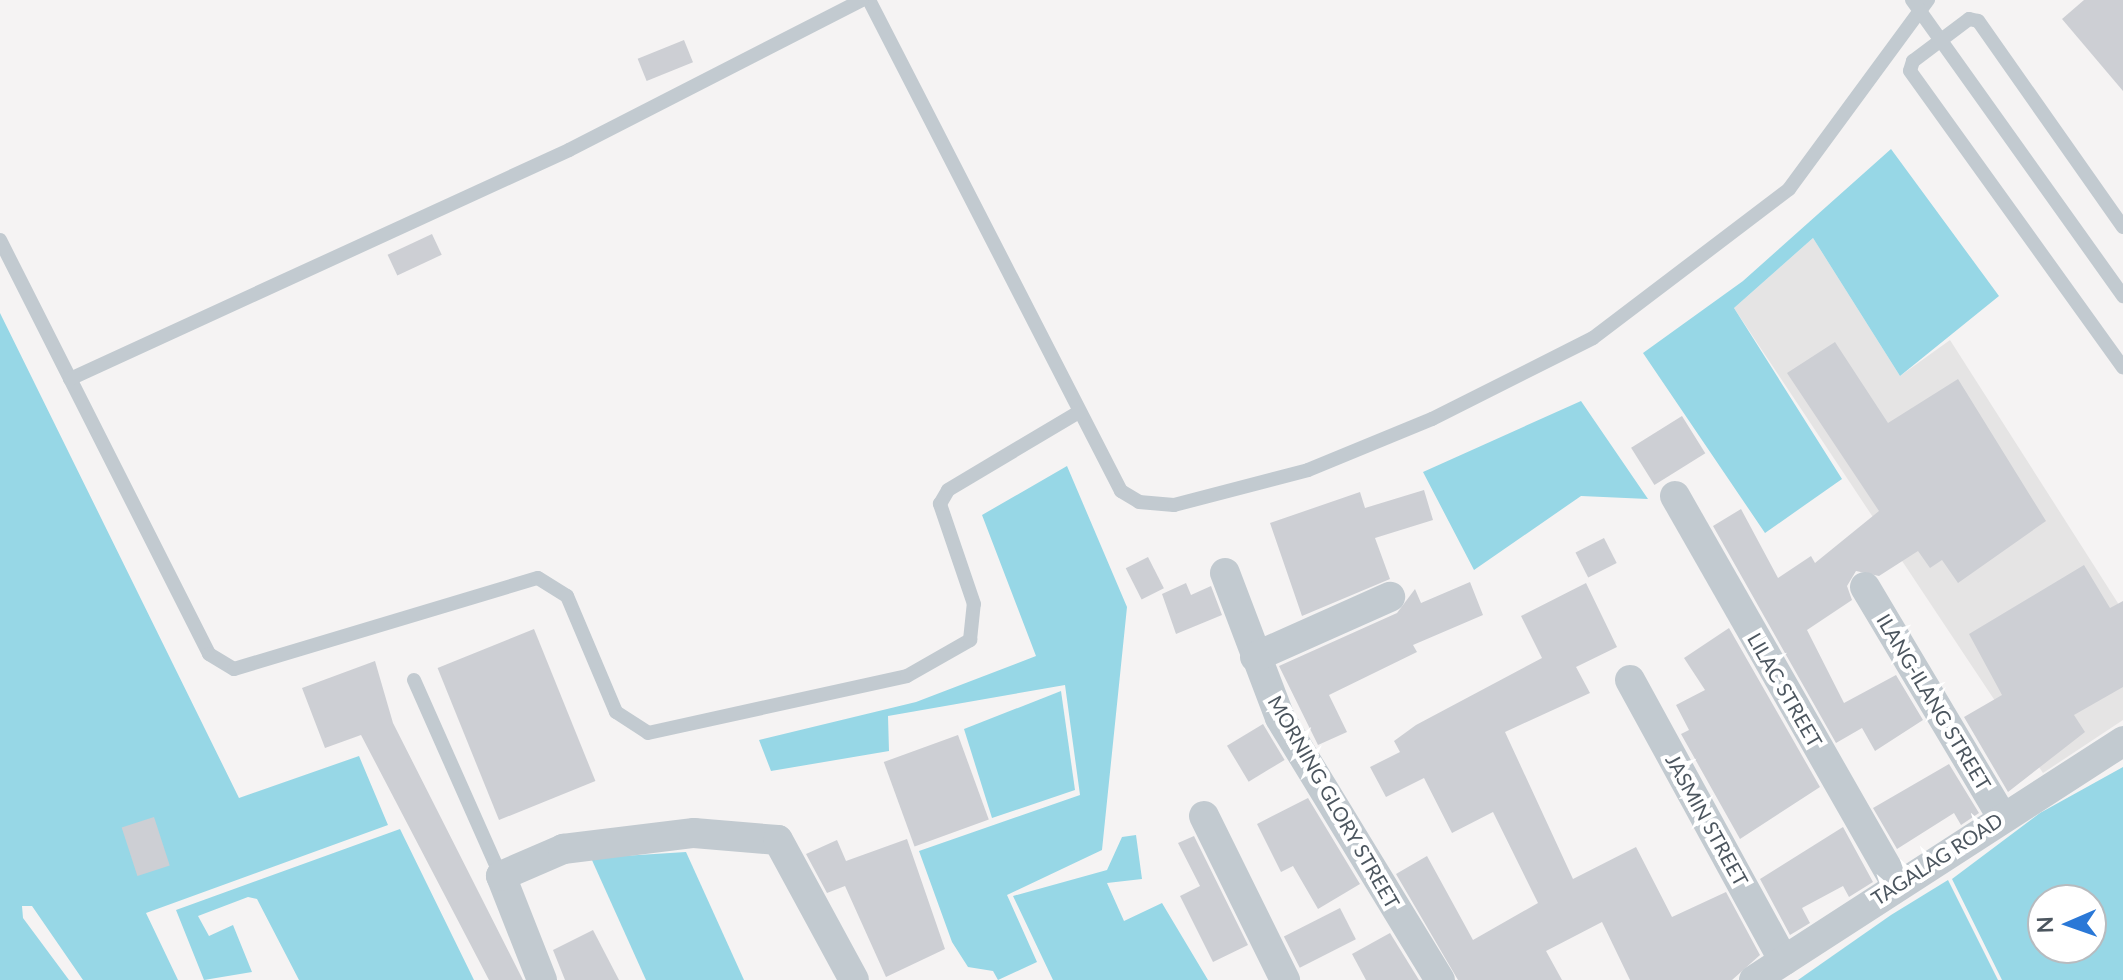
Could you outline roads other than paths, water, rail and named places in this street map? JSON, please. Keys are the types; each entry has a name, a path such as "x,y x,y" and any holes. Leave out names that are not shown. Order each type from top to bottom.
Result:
{"street":[{"name":"LILAC STREET","path":"1675,496 1896,884"},
{"name":"MORNING GLORY STREET","path":"1225,573 1280,718 1440,980"},
{"name":"ILANG-ILANG STREET","path":"1865,587 2002,817"},
{"path":"1255,657 1390,597"},
{"name":"JASMIN STREET","path":"1630,680 1784,961"},
{"name":"TAGALAG ROAD","path":"1754,980 1896,884 2123,741"},
{"path":"1204,816 1285,980"},
{"path":"537,969 501,876 563,849 629,837 694,833 778,840 854,980"}],"lane":[{"path":"70,379 569,150 862,0"},
{"path":"869,0 1077,413 1121,491 1139,502 1174,505 1308,470 1432,419 1593,338 1789,189 1919,4 1941,42 2123,296"},
{"path":"2123,227 1978,21 1969,19 1910,71 2123,367"},
{"path":"0,240 209,654 234,669 538,578 567,596 616,712 648,733 907,676 953,654 970,640 974,604 940,504 948,490 1077,413"},
{"path":"414,680 501,876"}],"water":[{"path":"1891,149 1999,296 1900,376 1813,238 1734,308 1842,479 1765,533 1643,353 1743,281"},
{"path":"0,313 239,798 359,756 388,825 146,913 178,980 83,980 32,906 22,906 23,918 69,980 0,980"},
{"path":"1581,401 1648,499 1581,496 1474,570 1423,472"},
{"path":"1067,466 1127,607 1102,850 1007,895 1037,962 998,980 993,971 968,967 952,942 919,851 1080,795 1065,685 888,716 889,751 771,771 759,740 916,702 1036,656 982,515"},
{"path":"1061,691 1075,790 992,818 964,729"},
{"path":"2123,767 2123,980 2002,980 1952,879 2040,813"},
{"path":"400,829 474,980 299,980 257,899 248,897 198,916 209,936 233,925 252,972 204,980 176,910"},
{"path":"1136,835 1142,879 1107,883 1124,921 1162,903 1208,980 1053,980 1013,896 1107,870 1122,837"},
{"path":"686,852 744,980 646,980 591,858"},
{"path":"1948,880 1998,980 1798,980 1891,915"}]}
